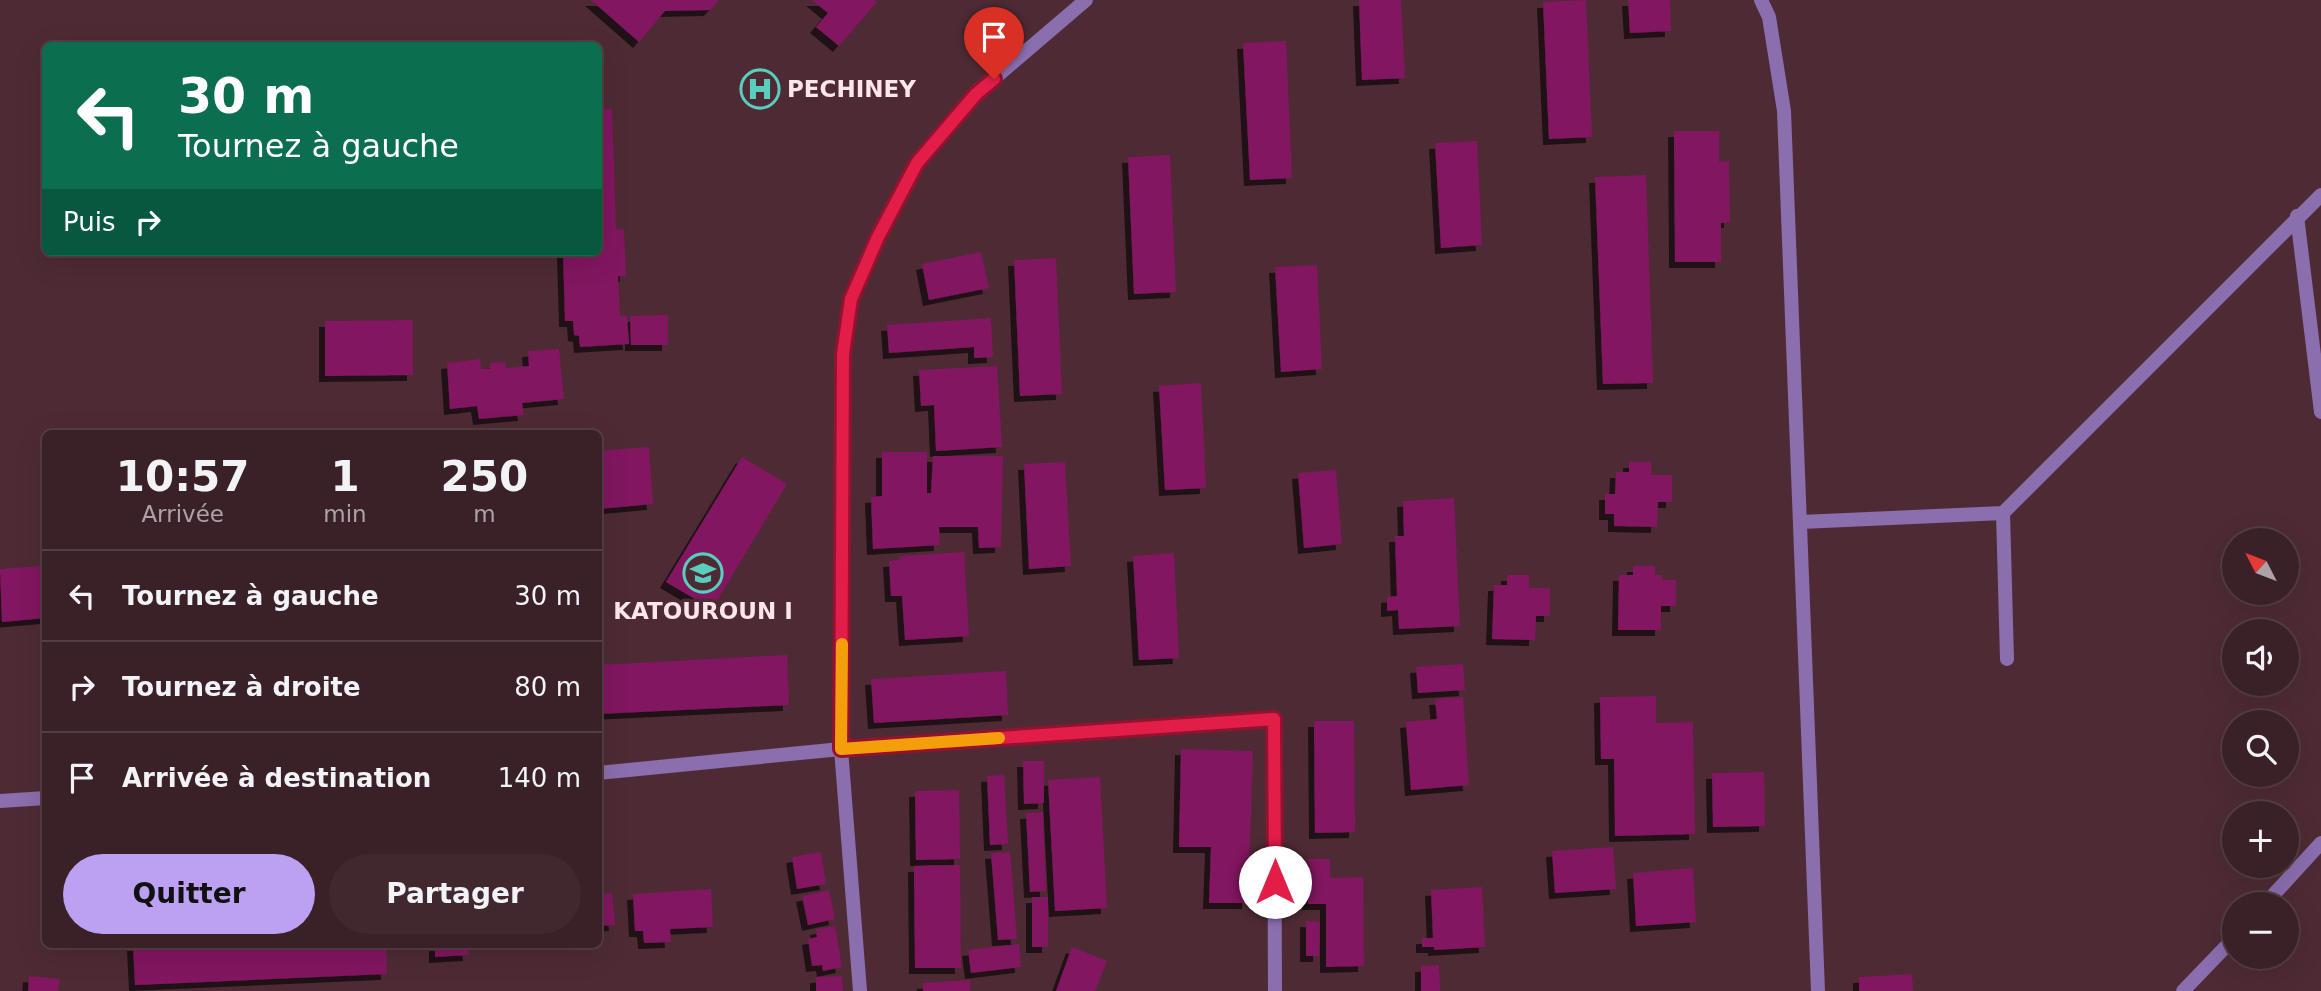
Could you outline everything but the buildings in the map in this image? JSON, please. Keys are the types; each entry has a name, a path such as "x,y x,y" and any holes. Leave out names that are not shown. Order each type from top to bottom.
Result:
{"street":[{"path":"860,991 841,749 843,354 851,299 878,237 917,163 976,94 1086,0"},
{"path":"1761,0 1769,17 1784,111 1818,991"},
{"path":"1801,522 2003,513 2297,216 2321,195"},
{"path":"2297,216 2321,412"},
{"path":"2003,513 2007,659"},
{"path":"602,773 841,749 1274,719 1275,991"},
{"path":"0,801 42,798"},
{"path":"2276,892 2321,843"},
{"path":"2183,991 2222,950"}],"slow traffic":[{"path":"842,644 841,749 999,738"}],"place":[{"name":"PECHINEY","path":"760,89"},
{"name":"KATOUROUN I","path":"703,573"}],"route":[{"path":"994,79 976,94 917,163 878,237 851,299 843,354 841,749 1274,719 1275,882"}]}
